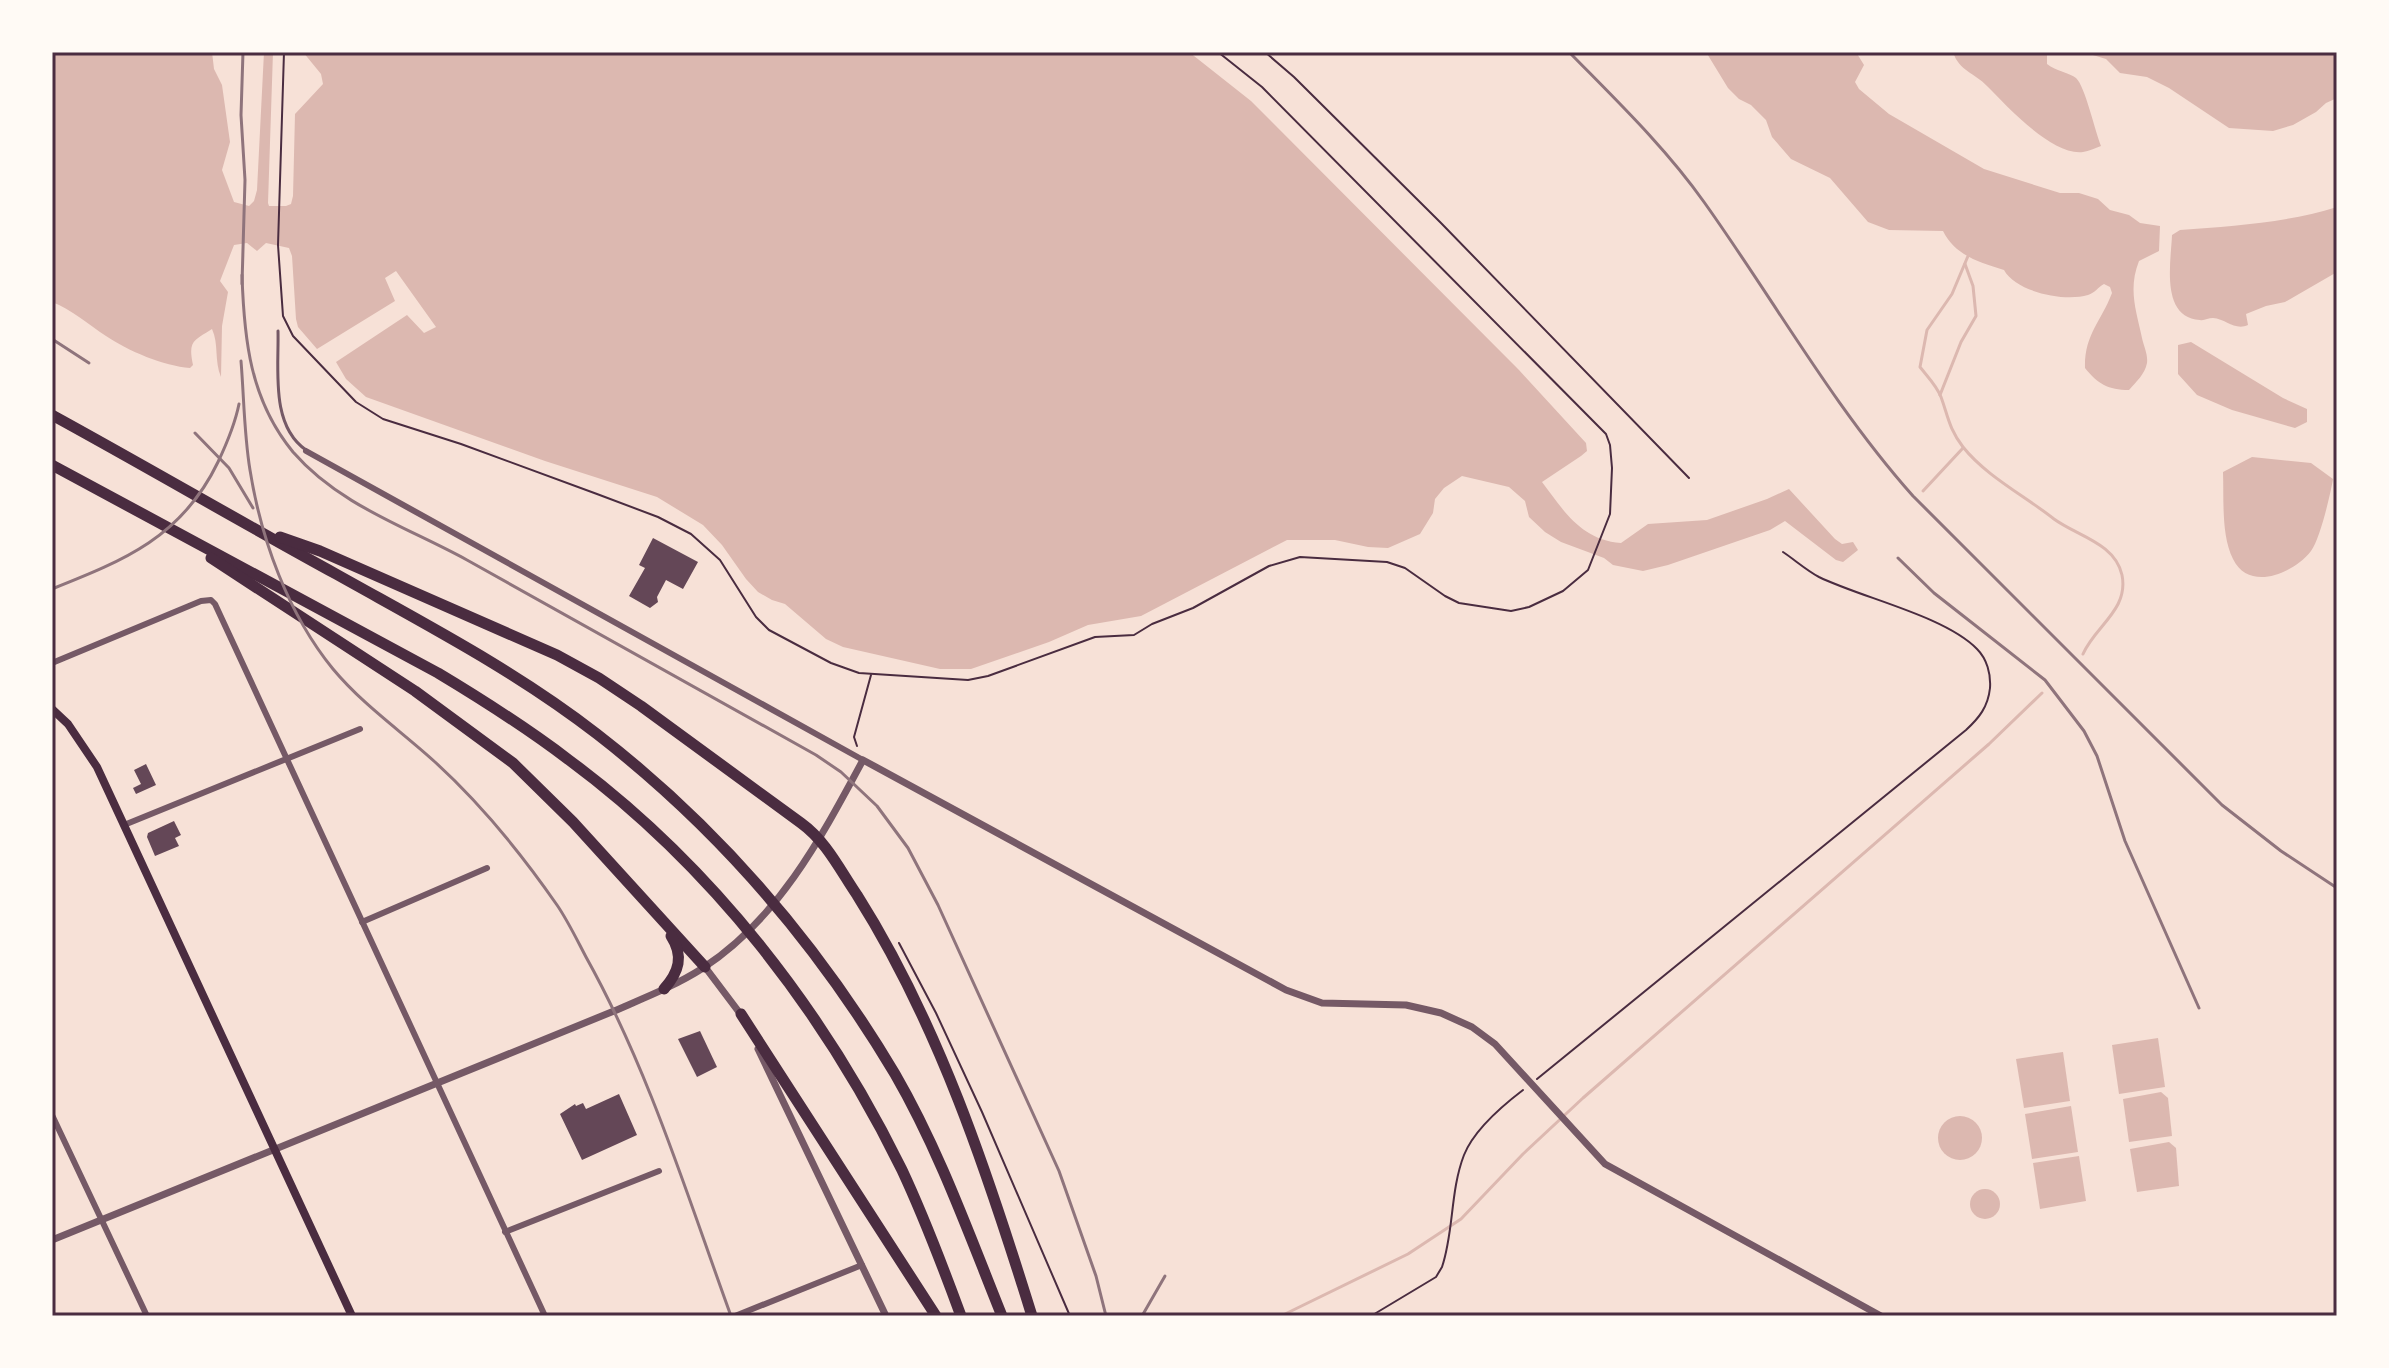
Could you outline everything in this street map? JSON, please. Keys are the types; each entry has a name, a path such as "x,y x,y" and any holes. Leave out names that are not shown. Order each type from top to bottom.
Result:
{"highway":[{"path":"52,415 453,639 556,704 655,782 701,824 746,871 800,936 836,984 896,1077 941,1167 1002,1316"},
{"path":"52,465 175,533 346,621 489,704 571,761 642,821 720,898 774,963 820,1027 880,1129 922,1217 961,1316"},
{"path":"246,524 320,551 557,655 599,678 819,838 887,944 933,1040 992,1194 1032,1316"},
{"path":"175,533 278,604 415,691 513,763 573,822 705,967"},
{"path":"661,922 678,947 680,959 664,989"},
{"path":"741,1014 936,1316"}],"main road":[{"path":"52,709 86,747 352,1316"}],"street":[{"path":"306,451 1286,990 1322,1003 1406,1005 1441,1013 1472,1027 1495,1044 1591,1150 1614,1169 1881,1316"},
{"path":"52,663 201,601 211,600 215,604 545,1316"},
{"path":"124,825 360,729"},
{"path":"52,1240 664,989 705,967 736,942 796,877 863,760"},
{"path":"362,922 487,868"},
{"path":"705,967 741,1014 886,1316"},
{"path":"52,1115 147,1316"},
{"path":"505,1232 659,1171"},
{"path":"735,1316 862,1265"}],"lane":[{"path":"278,331 281,405 292,437 306,451"}],"path":[{"path":"284,52 278,245 281,304 290,331 344,390 383,419 597,494 658,517 691,534 720,560 756,617 769,630 831,663 871,674 968,680 988,676 1095,637 1134,635 1152,624 1193,608 1269,566 1300,557 1387,562 1405,568 1459,603 1511,611 1529,607 1563,591 1588,570 1610,514 1610,445 1606,434 1262,87 1218,52"},
{"path":"1265,52 1316,98 1452,233 1689,478"},
{"path":"1371,1316 1436,1277 1447,1254 1464,1154 1510,1099 1966,730 1985,708 1989,694 1989,671 1977,649 1967,641 1929,621 1817,576 1783,552"},
{"path":"857,746 854,737 871,674"}],"shaded area":[{"path":"52,52 212,52 214,69 222,85 230,142 222,170 234,202 249,206 257,190 264,52 273,52 268,203 269,206 286,206 291,204 293,196 295,114 323,84 321,74 303,52 1189,52 1251,101 1519,370 1586,443 1587,451 1542,482 1584,530 1607,541 1621,543 1648,524 1707,520 1789,489 1835,539 1842,544 1853,542 1858,550 1843,562 1836,560 1785,521 1770,530 1643,571 1613,565 1604,558 1561,542 1529,517 1525,501 1509,487 1462,476 1444,488 1435,499 1433,513 1420,534 1388,548 1335,540 1287,540 1141,616 1088,625 971,669 940,669 843,647 826,639 785,604 758,592 703,525 657,497 366,397 346,379 336,362 407,315 424,333 436,327 396,271 385,278 395,301 317,349 298,327 289,248 266,243 257,251 247,243 234,245 220,281 228,292 222,326 221,377 212,329 194,342 191,351 193,365 190,368 180,367 125,347 52,302"},
{"path":"1706,52 1856,52 1864,65 1855,82 1859,89 1889,114 1984,169 2060,193 2079,193 2098,199 2110,210 2129,215 2140,223 2160,226 2159,251 2139,261 2134,281 2136,309 2147,360 2140,378 2129,390 2115,389 2099,382 2085,368 2087,346 2112,293 2110,287 2104,284 2090,294 2078,297 2042,293 2019,284 2004,270 1961,252 1943,231 1889,230 1868,222 1830,178 1791,159 1772,137 1766,120 1728,88"},
{"path":"1953,52 2047,52 2047,64 2073,76 2079,83 2101,146 2083,152 2071,151 2044,138 1963,68"},
{"path":"2083,52 2337,52 2337,98 2293,125 2273,131 2229,128 2169,88 2147,77 2120,73 2106,59"},
{"path":"2337,207 2337,272 2285,302 2246,314 2248,325 2235,326 2213,318 2200,320 2187,317 2179,309 2171,286 2172,235 2180,230 2279,220"},
{"path":"2191,342 2283,398 2307,409 2307,422 2295,428 2232,410 2197,395 2178,374 2178,345"},
{"path":"2252,457 2311,463 2333,479 2321,527 2311,551 2293,567 2271,576 2249,575 2240,569 2233,559 2227,539 2223,472"},
{"path":"2158,1038 2165,1087 2119,1094 2112,1045"},
{"path":"2063,1052 2070,1101 2024,1108 2016,1059"},
{"path":"2161,1092 2168,1098 2172,1136 2129,1142 2123,1099"},
{"path":"2071,1106 2078,1152 2032,1159 2025,1114"},
{"path":"1960,1116 1975,1123 1982,1138 1975,1153 1960,1160 1945,1153 1938,1138 1945,1123"},
{"path":"2169,1142 2176,1148 2179,1186 2137,1192 2130,1149"},
{"path":"2079,1156 2086,1201 2040,1209 2033,1163"},
{"path":"1985,1189 1995,1194 2000,1204 1995,1214 1985,1219 1975,1214 1970,1204 1975,1194"}],"building":[{"path":"653,538 698,562 683,589 666,580 657,597 658,602 650,608 629,596 645,568 639,565"},
{"path":"146,764 156,785 136,794 133,788 141,784 134,770"},
{"path":"174,821 181,835 175,838 179,846 155,856 148,833"},
{"path":"700,1031 717,1067 697,1077 678,1039"},
{"path":"619,1094 637,1135 582,1160 560,1114 575,1104 583,1103 586,1109"}],"waterway":[{"path":"1968,256 1952,294 1927,330 1920,367 1937,389 1955,434 1972,457 2054,519 2094,541 2118,564 2122,575 2121,598 2083,654"},
{"path":"1940,395 1961,342 1976,316 1973,286 1965,264"},
{"path":"1923,491 1963,448"},
{"path":"1281,1316 1408,1254 1461,1219 1523,1154 1583,1098 1989,744 2042,693"}],"railway":[{"path":"242,284 245,180 241,115 243,52"},
{"path":"1569,52 1640,124 1689,182 1856,426 1913,496 2222,805 2281,851 2337,888"},
{"path":"242,275 248,345 258,390 279,432 312,471 375,514 467,560 816,755 841,772 877,806 908,848 938,905 1059,1171 1096,1276 1106,1316"},
{"path":"52,339 89,363"},
{"path":"241,361 246,443 255,496 269,549 290,600 333,669 469,795 515,848 561,911 609,1000 648,1088 731,1316"},
{"path":"52,589 127,556 169,527 204,488 225,448 239,404"},
{"path":"195,433 229,468 253,508"},
{"path":"1898,558 1934,593 2045,680 2084,731 2097,756 2125,841 2199,1008"},
{"path":"1142,1316 1165,1276"}]}
